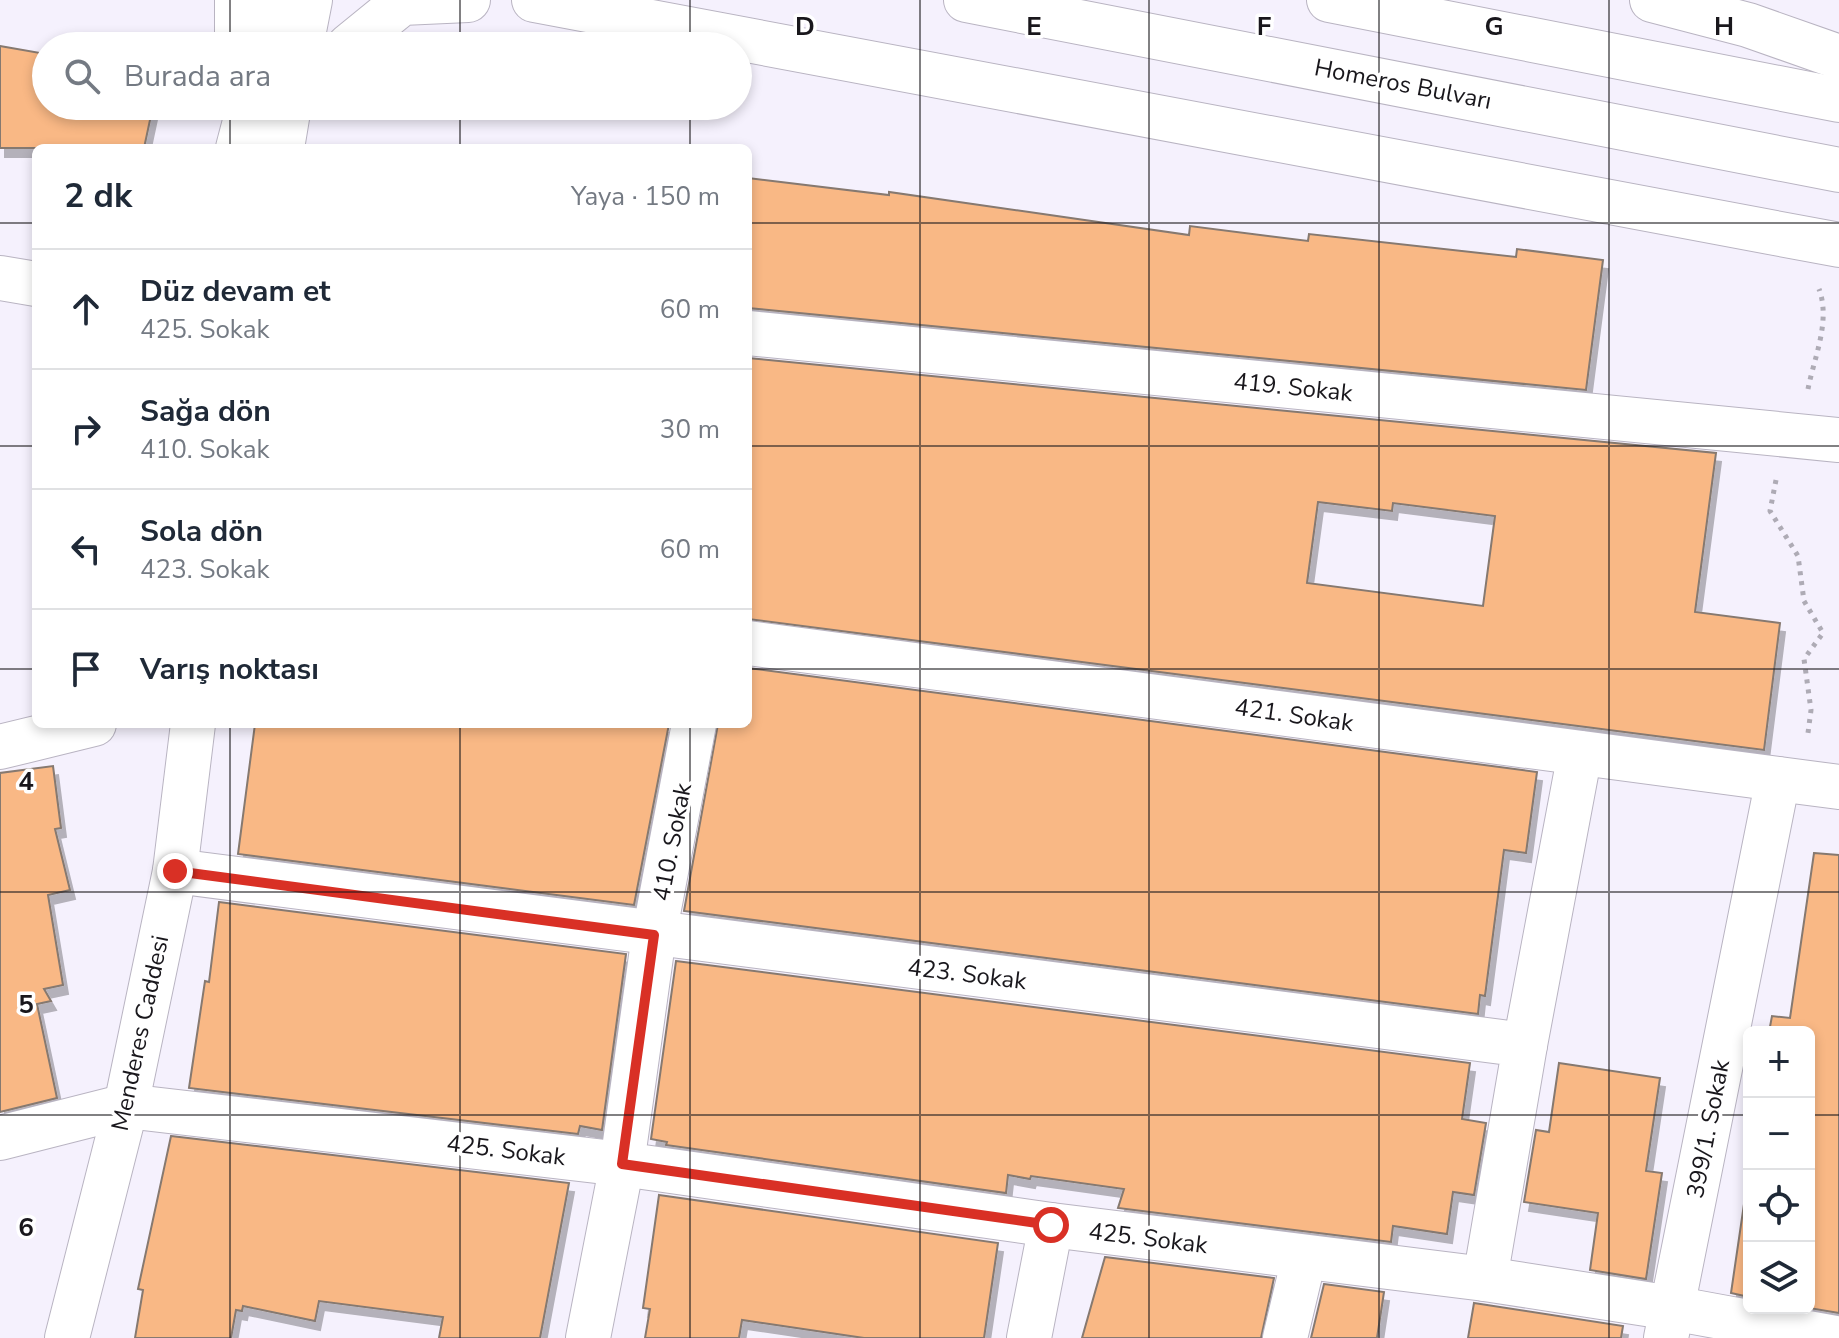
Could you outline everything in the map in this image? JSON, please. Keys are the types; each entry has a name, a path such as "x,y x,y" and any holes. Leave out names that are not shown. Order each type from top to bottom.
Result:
{"street":[{"path":"237,0 237,32"},
{"path":"267,32 275,0"},
{"path":"304,32 310,0"},
{"path":"366,32 402,3 468,0"},
{"path":"534,0 704,32"},
{"name":"Homeros Bulvarı","path":"966,0 1839,170"},
{"path":"1329,0 1839,100"},
{"path":"1652,0 1748,25 1839,57"},
{"path":"752,41 1839,245"},
{"path":"237,120 238,144"},
{"path":"239,144 245,120"},
{"path":"0,278 32,283"},
{"name":"419. Sokak","path":"752,333 1839,440"},
{"name":"421. Sokak","path":"752,644 1806,783"},
{"path":"0,747 78,728"},
{"name":"Menderes Caddesi","path":"67,1338 126,1106 175,871 193,728"},
{"name":"410. Sokak","path":"588,1338 622,1164 654,935 693,728"},
{"path":"1485,1279 1580,753"},
{"name":"399/1. Sokak","path":"1669,1323 1806,783"},
{"name":"423. Sokak","path":"175,871 1525,1045"},
{"path":"0,1138 126,1106"},
{"name":"425. Sokak","path":"126,1106 622,1164 1051,1225 1485,1279 1669,1323 1835,1338"},
{"path":"1029,1338 1051,1225"},
{"path":"1285,1338 1304,1258"}],"path":[{"path":"1806,783 1811,710 1804,659 1823,633 1804,601 1798,556 1770,511 1786,435 1804,408 1822,328 1824,303 1817,282"}],"building":[{"path":"0,46 32,52 32,120 150,120 145,144 32,144 32,148 0,148"},
{"path":"752,178 889,195 889,192 1189,235 1190,226 1308,241 1309,234 1516,257 1517,249 1603,260 1586,390 752,308"},
{"path":"752,358 1716,453 1695,612 1780,623 1764,750 752,620","holes":["1318,502 1392,511 1393,503 1495,516 1483,606 1307,583"]},
{"path":"752,669 1537,772 1526,853 1504,850 1485,996 1480,995 1478,1014 684,911 717,728 752,728"},
{"path":"254,728 668,728 634,905 238,854"},
{"path":"53,766 61,828 55,829 70,890 48,895 63,985 44,989 51,1001 37,1004 57,1098 0,1112 0,773"},
{"path":"1814,853 1839,855 1839,1313 1815,1309 1815,1026 1770,1026 1772,1016 1790,1018"},
{"path":"219,902 626,954 602,1130 580,1126 578,1134 189,1088 205,981 209,982"},
{"path":"676,961 1470,1063 1462,1119 1486,1123 1474,1195 1453,1192 1447,1234 1393,1226 1391,1242 1118,1208 1124,1189 1031,1176 1030,1179 1008,1175 1006,1193 666,1145 667,1142 651,1139"},
{"path":"1559,1063 1660,1078 1646,1171 1662,1173 1646,1279 1590,1270 1598,1213 1524,1202 1536,1130 1549,1132"},
{"path":"171,1136 569,1183 540,1338 439,1338 443,1317 319,1301 315,1321 243,1306 242,1311 236,1310 231,1338 135,1338 143,1290 138,1289"},
{"path":"659,1195 998,1243 984,1338 864,1338 742,1320 739,1338 645,1338 650,1309 643,1308"},
{"path":"1743,1211 1743,1296 1731,1293"},
{"path":"1105,1257 1274,1278 1261,1338 1082,1338"},
{"path":"1324,1284 1384,1292 1377,1338 1311,1338"},
{"path":"1474,1303 1623,1326 1621,1338 1468,1338"}],"route":[{"path":"175,871 654,935 622,1164 1051,1225"}]}
